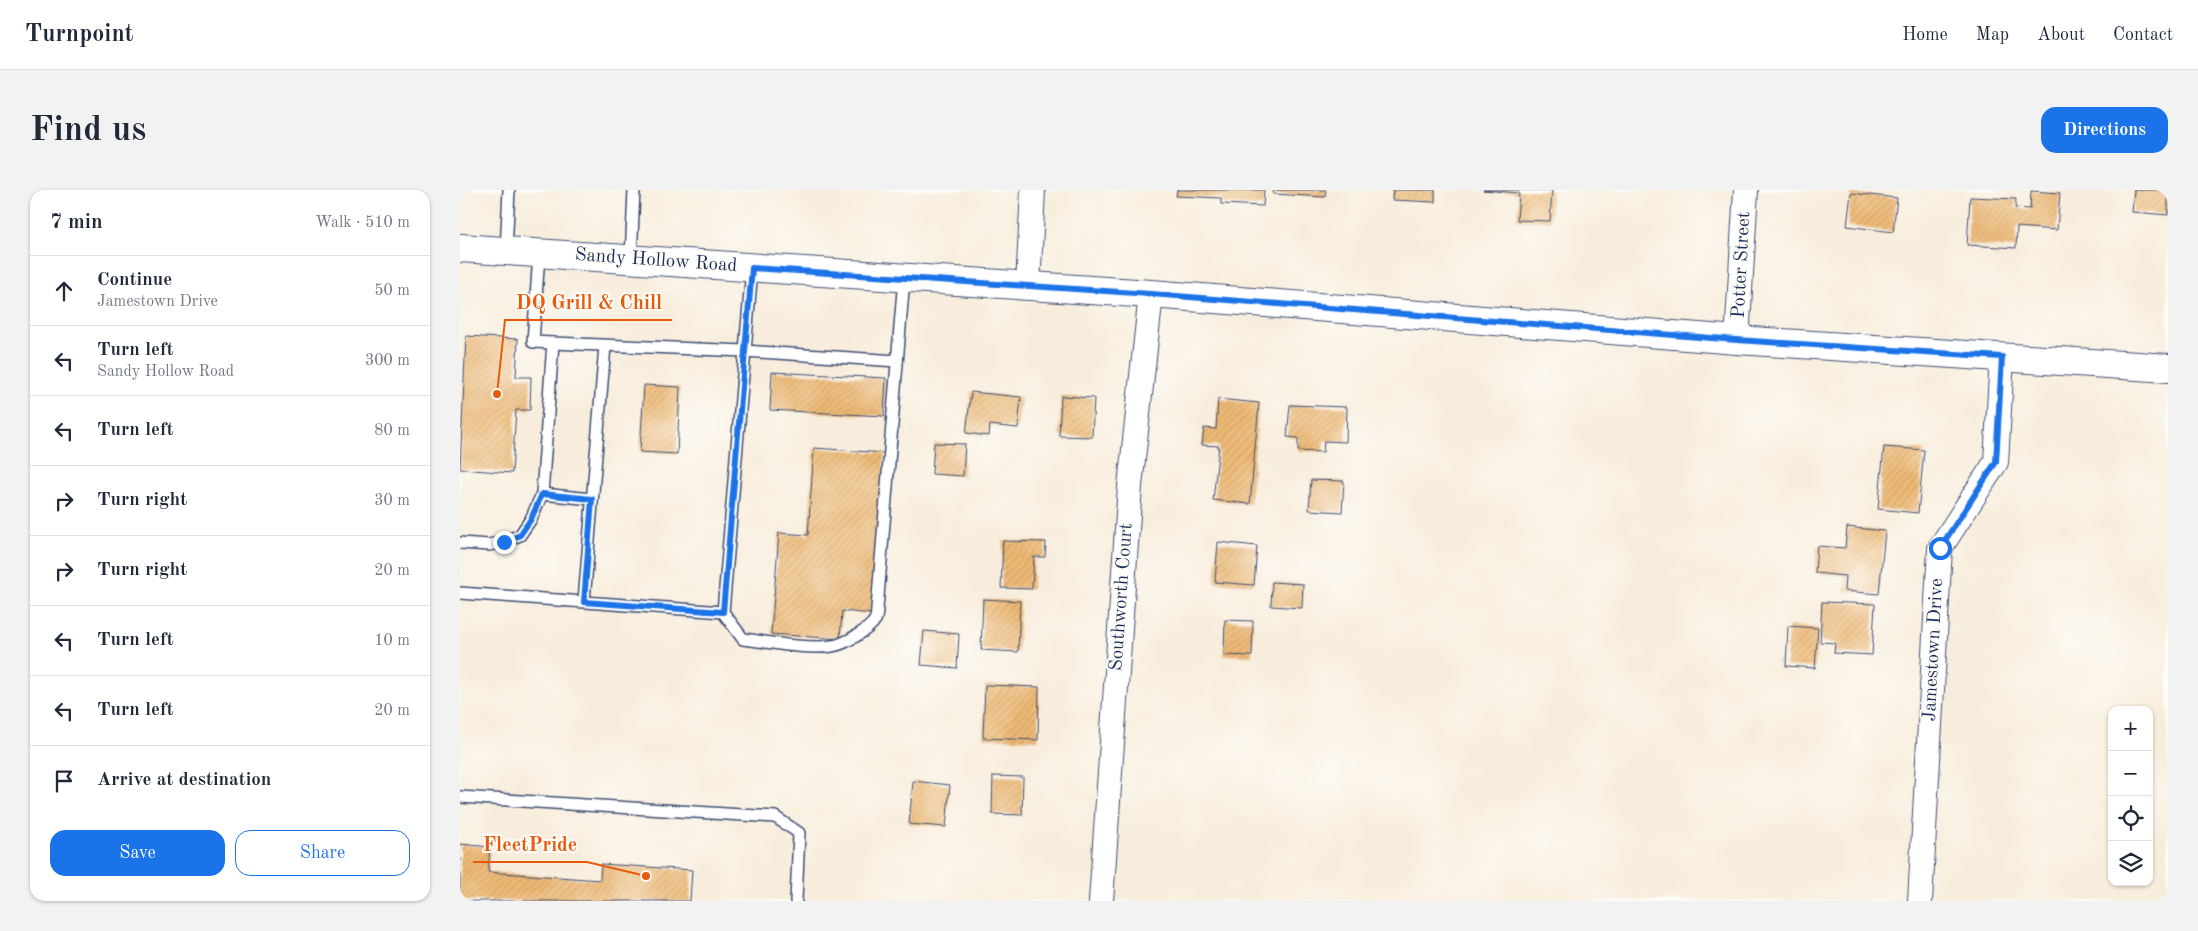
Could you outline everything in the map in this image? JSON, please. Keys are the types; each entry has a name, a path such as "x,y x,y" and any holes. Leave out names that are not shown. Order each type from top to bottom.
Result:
{"street":[{"path":"1028,286 1033,190"},
{"name":"Potter Street","path":"1737,340 1746,190"},
{"name":"Sandy Hollow Road","path":"460,248 1151,294 1737,340 2168,368"},
{"name":"Southworth Court","path":"1101,901 1130,486 1151,294"},
{"name":"Jamestown Drive","path":"1920,901 1940,548 1996,462 2002,357"}],"lane":[{"path":"506,251 509,190"},
{"path":"631,260 634,190"},
{"path":"539,254 533,342 745,351 897,362"},
{"path":"752,268 723,612 743,639 817,646 833,646 846,641 856,636 875,620 904,278"},
{"path":"460,543 489,545 520,535 531,519 542,494 553,343"},
{"path":"584,602 605,346"},
{"path":"542,494 592,499"},
{"path":"460,593 723,612"},
{"path":"460,797 775,817 799,833 796,901"}],"building":[{"path":"1177,190 1264,190 1263,206 1221,204 1221,198 1176,196"},
{"path":"1274,190 1326,190 1325,197 1273,194"},
{"path":"1393,190 1435,190 1435,202 1392,200"},
{"path":"1483,190 1552,190 1550,221 1517,220 1519,193"},
{"path":"2134,190 2168,190 2168,215 2132,212"},
{"path":"2031,191 2060,193 2057,230 2017,227 2016,248 1967,245 1970,197 2016,199 2015,208 2030,209"},
{"path":"1851,193 1897,198 1893,232 1847,226"},
{"path":"466,336 518,339 516,377 531,377 530,410 516,410 512,473 460,469"},
{"path":"772,372 886,378 884,416 770,410"},
{"path":"644,385 680,387 677,454 640,452"},
{"path":"971,392 1021,397 1018,428 990,425 989,436 966,433"},
{"path":"1061,396 1094,398 1092,437 1059,436"},
{"path":"1218,399 1259,403 1250,504 1213,500 1219,446 1202,445 1204,428 1216,429"},
{"path":"1290,405 1347,407 1346,442 1324,441 1323,452 1298,451 1298,438 1287,437"},
{"path":"934,443 965,444 963,476 932,474"},
{"path":"1884,447 1924,450 1918,513 1878,509"},
{"path":"814,448 885,453 873,614 842,611 840,639 771,634 779,533 808,535"},
{"path":"1311,480 1344,481 1342,512 1309,510"},
{"path":"1847,527 1885,531 1879,594 1844,591 1845,576 1815,573 1817,546 1845,548"},
{"path":"1003,541 1046,542 1045,557 1034,557 1032,589 1001,588"},
{"path":"1218,542 1257,546 1254,585 1215,582"},
{"path":"1272,582 1303,584 1302,608 1271,606"},
{"path":"983,599 1020,601 1018,652 981,650"},
{"path":"1822,602 1875,604 1872,655 1834,653 1835,643 1820,642"},
{"path":"1225,620 1253,621 1252,656 1224,655"},
{"path":"1788,626 1818,628 1815,668 1786,666"},
{"path":"924,631 959,634 957,668 921,665"},
{"path":"985,685 1039,687 1038,740 983,738"},
{"path":"993,776 1023,777 1022,815 992,814"},
{"path":"913,781 950,785 946,827 909,824"},
{"path":"460,844 490,847 488,872 600,880 601,864 692,870 690,901 460,901"}],"place":[{"name":"DQ Grill & Chill","path":"497,394"},
{"name":"FleetPride","path":"646,876"}],"route":[{"path":"504,542 520,535 531,519 542,494 592,499 584,602 723,612 752,268 1151,294 1737,340 2002,357 1996,462 1940,548"}]}
